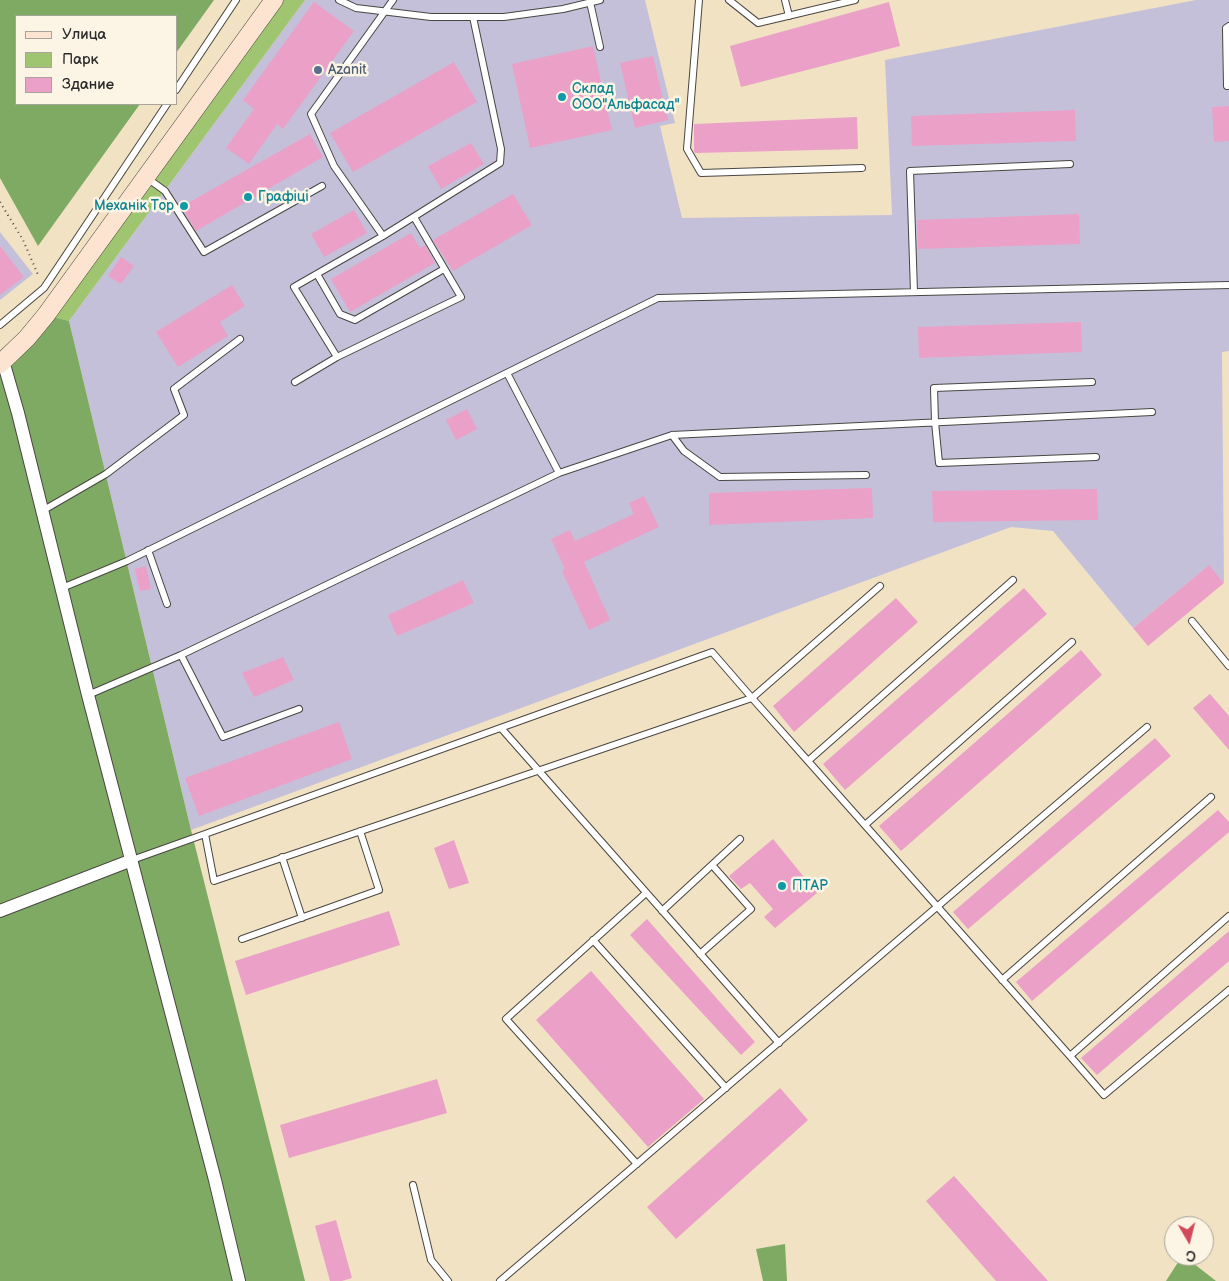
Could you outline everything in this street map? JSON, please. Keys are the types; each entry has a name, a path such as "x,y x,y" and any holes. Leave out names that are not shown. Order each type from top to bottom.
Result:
{"main road":[{"path":"2,363 27,338 46,315 274,0"}],"street":[{"path":"2,363 18,413 88,695 215,1180 239,1281"},
{"path":"0,911 132,860"}],"lane":[{"path":"178,87 236,0"},
{"path":"339,0 356,8 431,17 504,17 563,9 600,0"},
{"path":"383,236 334,166 311,114 393,0"},
{"path":"699,0 687,149 702,173 862,168"},
{"path":"729,0 758,23 855,0"},
{"path":"785,0 789,16"},
{"path":"590,2 600,46"},
{"path":"337,358 294,287 383,236 500,163 502,149 473,17"},
{"path":"1229,26 1226,28 1227,86 1229,86"},
{"path":"0,325 44,288 166,105"},
{"path":"914,292 910,172 1070,164"},
{"path":"146,178 165,191 204,252 322,186"},
{"path":"294,382 337,358 461,297 414,217"},
{"path":"317,274 340,314 355,320 444,269"},
{"path":"62,588 148,550 658,298 1229,285"},
{"path":"42,511 106,474 184,416 174,388 240,339"},
{"path":"507,373 559,473"},
{"path":"1092,382 934,388 935,422 939,463 1096,457"},
{"path":"88,695 181,655 559,473 672,435 1152,412"},
{"path":"672,435 684,451 720,477 866,474"},
{"path":"148,550 167,604"},
{"path":"808,761 1013,580"},
{"path":"205,834 214,881 752,698 880,586"},
{"path":"1192,621 1229,666"},
{"path":"865,825 1072,642"},
{"path":"132,860 712,652 1104,1095 1229,990"},
{"path":"181,655 223,737 299,709"},
{"path":"500,1281 1147,727"},
{"path":"501,728 779,1043"},
{"path":"1002,980 1211,797"},
{"path":"242,939 379,890 360,831"},
{"path":"662,911 740,839"},
{"path":"282,857 302,918"},
{"path":"700,954 751,909 712,865"},
{"path":"638,1164 506,1019 646,893"},
{"path":"1070,1056 1229,916"},
{"path":"593,940 726,1088"},
{"path":"413,1186 431,1260 448,1281"}],"path":[{"path":"0,202 22,240 44,288"}],"shaded area":[{"path":"305,0 645,0 675,123 660,126 682,218 892,215 885,60 1196,0 1229,0 1229,351 1222,352 1224,583 1208,566 1133,628 1053,531 1011,527 191,830 69,321"},
{"path":"0,232 33,274 0,300"}],"green space":[{"path":"0,0 214,0 178,50 178,15 15,15 15,105 139,105 38,246 0,178"},
{"path":"274,0 305,0 69,321 46,315"},
{"path":"46,315 69,321 191,830 305,1281 0,1281 0,364"},
{"path":"785,1244 787,1281 763,1281 756,1249"},
{"path":"1176,1266 1197,1266 1216,1281 1166,1281"}],"building":[{"path":"314,2 354,31 283,129 277,124 249,164 226,148 254,109 243,100"},
{"path":"889,2 900,46 741,87 730,46"},
{"name":"Склад ООО\"Альфасад\"","path":"593,46 612,130 530,148 512,64"},
{"path":"653,56 668,120 635,128 620,63"},
{"path":"454,62 477,102 353,172 330,133"},
{"path":"1229,106 1229,141 1214,142 1212,107"},
{"path":"1075,110 1076,141 912,146 911,116"},
{"path":"857,117 858,149 695,153 694,151 694,124"},
{"path":"310,134 323,157 196,231 181,207"},
{"path":"471,143 484,164 441,189 428,166"},
{"path":"513,194 532,225 453,271 433,240"},
{"path":"354,210 367,233 324,257 311,234"},
{"path":"1079,214 1080,244 918,249 917,220"},
{"path":"411,233 420,248 425,245 435,263 350,312 331,279"},
{"path":"0,246 24,277 0,295"},
{"path":"121,257 134,266 121,284 108,276"},
{"path":"232,285 245,306 220,322 228,336 178,367 156,332"},
{"path":"1081,322 1082,352 919,358 918,327"},
{"path":"467,409 477,429 456,440 446,420"},
{"path":"872,488 873,518 709,525 709,493"},
{"path":"1097,489 1098,520 933,522 932,491"},
{"path":"644,496 659,527 584,562 610,620 589,630 562,571 565,569 551,539 570,530 575,541 634,514 629,503"},
{"path":"1209,565 1224,583 1148,646 1133,628"},
{"path":"146,566 151,589 140,591 135,569"},
{"path":"463,580 474,603 397,636 388,615"},
{"path":"1024,588 1047,614 845,790 823,764"},
{"path":"896,598 918,622 794,732 773,706"},
{"path":"1081,650 1102,675 901,851 879,826"},
{"path":"283,657 294,680 254,697 242,673"},
{"path":"1210,694 1229,716 1229,750 1193,708"},
{"path":"339,722 352,759 199,816 185,778"},
{"path":"1155,738 1171,756 968,929 953,912"},
{"path":"1218,810 1229,822 1229,832 1032,1001 1016,982"},
{"name":"ПТАР","path":"773,839 817,893 775,928 764,917 773,909 750,883 741,889 729,876"},
{"path":"454,840 469,883 449,889 434,848"},
{"path":"389,911 400,945 246,995 235,961"},
{"path":"647,919 755,1042 741,1055 630,935"},
{"path":"1229,931 1229,961 1097,1075 1081,1058"},
{"path":"591,971 704,1099 648,1147 536,1020"},
{"path":"437,1079 447,1113 289,1158 280,1125"},
{"path":"780,1088 808,1120 676,1239 647,1207"},
{"path":"954,1176 1048,1281 996,1281 926,1201"},
{"path":"336,1220 352,1278 342,1281 330,1281 315,1226"}],"place":[{"name":"Azanit","path":"318,70"},
{"name":"Склад ООО\"Альфасад\"","path":"562,97"},
{"name":"Графіці","path":"248,197"},
{"name":"Механік Тор","path":"184,206"},
{"name":"ПТАР","path":"782,886"}]}
